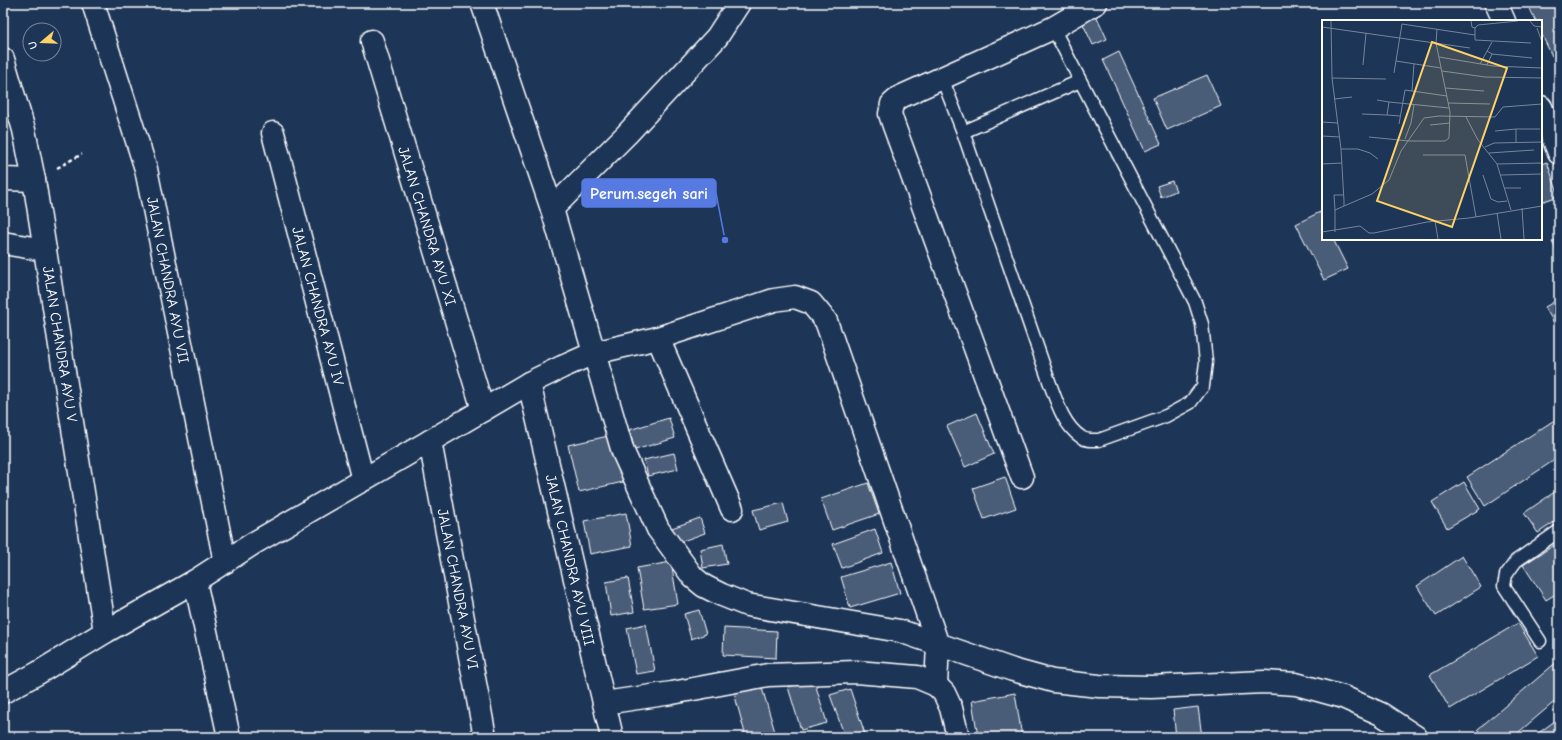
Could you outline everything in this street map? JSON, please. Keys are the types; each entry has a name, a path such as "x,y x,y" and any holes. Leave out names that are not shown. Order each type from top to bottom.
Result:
{"street":[{"name":"JALAN CHANDRA AYU VII","path":"93,3 146,169 225,562"},
{"path":"482,3 552,209 624,452 658,529 693,577 704,586 747,605 900,631 1013,670 1053,681 1091,686 1151,688 1264,682 1296,684 1356,702 1381,714 1416,737"},
{"path":"552,209 627,134 717,37 739,3"},
{"path":"1022,477 890,114 892,104 900,97 1053,28 1096,3"},
{"path":"1496,3 1504,20"},
{"name":"JALAN CHANDRA AYU XI","path":"372,41 483,410"},
{"name":"JALAN CHANDRA AYU V","path":"3,59 24,130 34,180 105,632"},
{"path":"1542,110 1559,153"},
{"name":"JALAN CHANDRA AYU IV","path":"273,133 363,480"},
{"path":"3,179 34,180"},
{"path":"3,243 45,250"},
{"path":"3,692 195,581 430,440 529,383 594,353 658,338 774,300 795,297 811,303 826,321 938,644 936,685"},
{"path":"658,338 732,509"},
{"name":"JALAN CHANDRA AYU VIII","path":"529,383 612,737"},
{"name":"JALAN CHANDRA AYU VI","path":"430,440 485,737"},
{"path":"195,581 230,737"},
{"path":"604,703 672,693 768,675 856,672 917,677 936,685 944,693 951,708 958,737"}],"lane":[{"path":"942,78 963,132 1049,381 1060,410 1071,427 1081,438 1099,440 1166,416 1190,403 1203,386 1206,362 1202,324 1195,302 1053,28"},
{"path":"963,132 1080,81"},
{"path":"1540,641 1504,586 1506,575 1516,561 1559,531"}],"building":[{"path":"1527,3 1559,3 1559,52 1552,56 1542,35 1542,20 1536,20"},
{"path":"1096,15 1107,39 1093,45 1082,22"},
{"path":"1119,52 1161,144 1145,151 1103,60"},
{"path":"1207,75 1221,106 1167,130 1153,98"},
{"path":"1547,162 1559,196 1542,202 1542,164"},
{"path":"1172,181 1176,191 1161,197 1157,186"},
{"path":"1320,212 1322,217 1322,240 1334,240 1348,269 1324,280 1296,224"},
{"path":"1559,238 1559,254 1552,242"},
{"path":"1559,299 1559,332 1545,307"},
{"path":"977,413 994,454 965,467 947,426"},
{"path":"1559,417 1559,457 1485,506 1467,477"},
{"path":"669,418 675,438 635,450 629,430"},
{"path":"613,435 623,482 579,492 568,445"},
{"path":"674,453 678,469 648,476 644,460"},
{"path":"1005,477 1016,508 984,519 973,488"},
{"path":"1464,482 1480,509 1447,528 1432,502"},
{"path":"868,483 879,514 832,530 821,499"},
{"path":"1559,489 1559,519 1538,533 1524,513"},
{"path":"783,503 788,522 759,530 753,510"},
{"path":"626,513 632,546 590,554 584,521"},
{"path":"700,518 705,533 674,544 669,529"},
{"path":"875,529 883,553 842,568 833,544"},
{"path":"1559,542 1559,592 1546,600 1523,565"},
{"path":"723,544 727,564 703,568 700,549"},
{"path":"1462,556 1481,587 1436,616 1417,586"},
{"path":"671,562 678,604 644,609 637,568"},
{"path":"891,562 900,593 850,608 841,577"},
{"path":"628,578 634,612 611,616 606,582"},
{"path":"699,610 706,634 691,639 684,614"},
{"path":"1518,623 1538,656 1450,709 1430,675"},
{"path":"646,624 655,671 636,674 627,628"},
{"path":"724,628 777,631 776,658 723,655"},
{"path":"1559,660 1559,698 1513,737 1485,737 1478,729"},
{"path":"814,680 827,723 801,730 788,687"},
{"path":"760,681 775,732 757,737 746,737 733,689"},
{"path":"850,689 866,737 845,737 830,695"},
{"path":"1015,693 1022,737 978,737 972,701"},
{"path":"1198,707 1202,737 1176,737 1173,710"},
{"path":"1559,718 1559,737 1533,737"}],"place":[{"name":"Perum.segeh sari","path":"725,240"}]}
